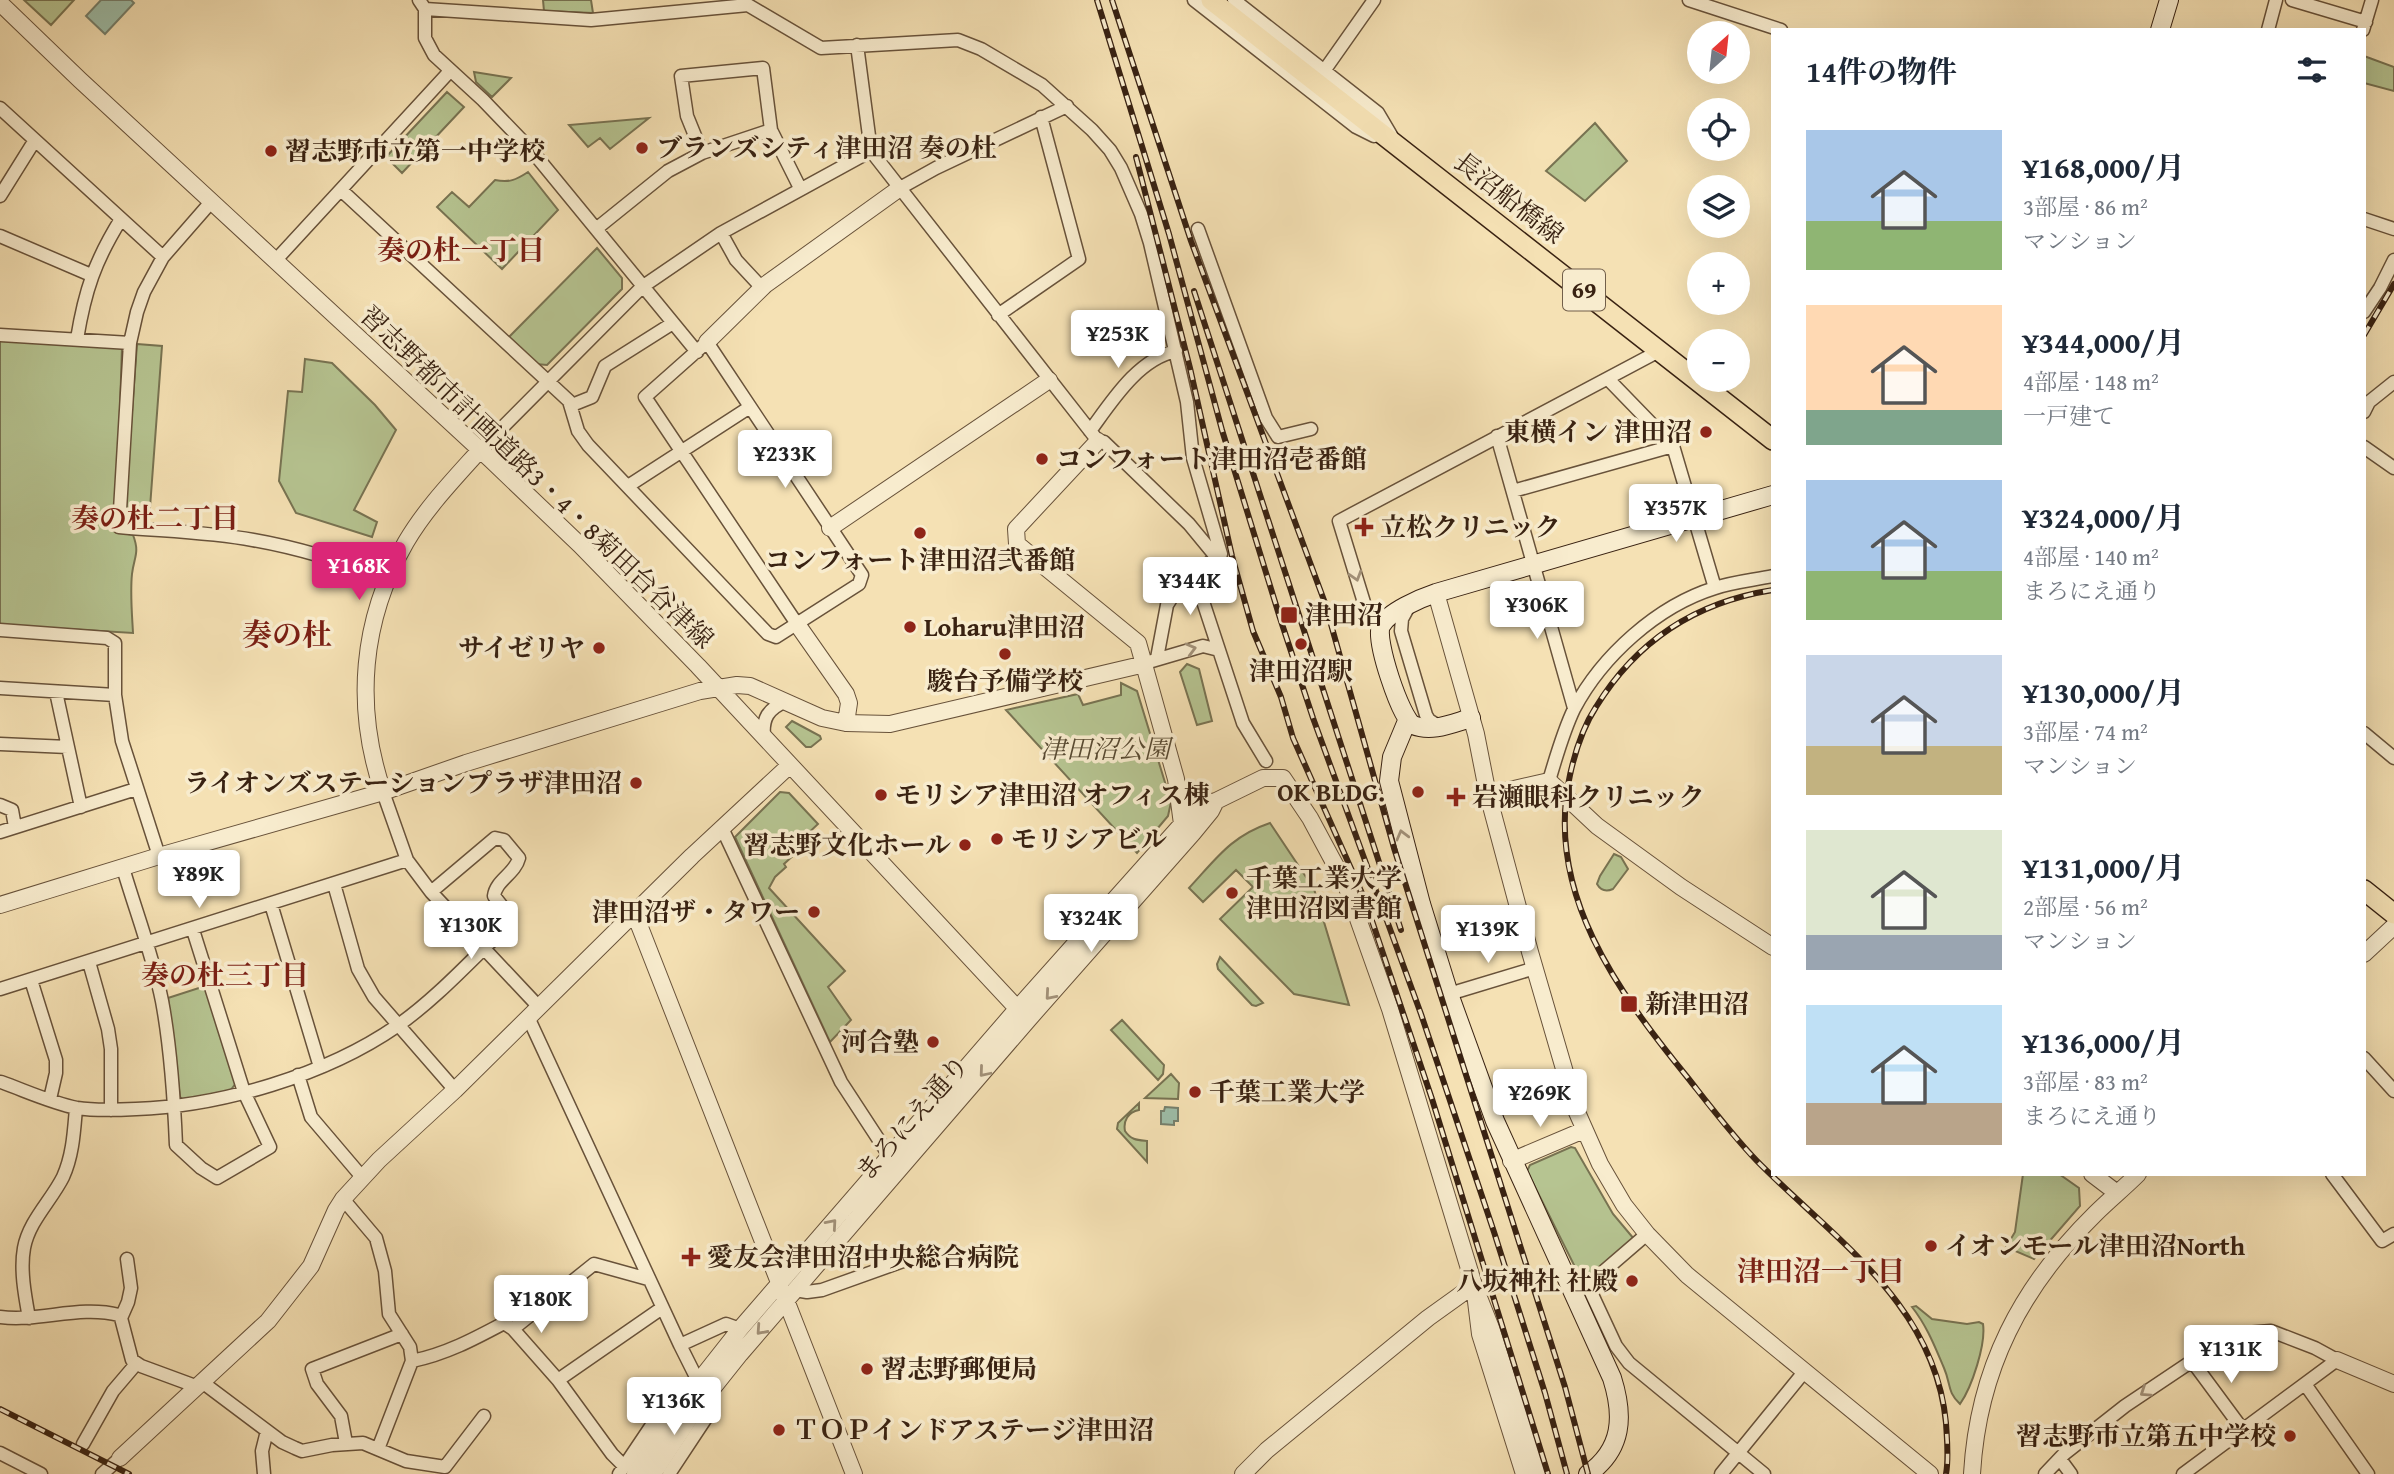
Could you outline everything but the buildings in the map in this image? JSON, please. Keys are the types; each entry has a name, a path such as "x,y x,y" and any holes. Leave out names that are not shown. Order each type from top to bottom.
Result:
{"main road":[{"name":"長沼船橋線","path":"1211,0 1771,438"},
{"path":"2161,28 2169,0"},
{"path":"1471,718 1440,727 1424,728 1408,721 1398,702 1381,643 1381,626 1411,603 1436,593 1771,496"},
{"path":"1408,721 1392,757 1389,789 1449,995 1511,1161 1612,1378 1619,1401 1620,1417 1615,1440 1605,1459 1588,1474"},
{"path":"2366,892 2394,914"}],"street":[{"path":"1194,0 1356,127 1394,142"},
{"path":"1234,0 1378,113 1394,142"},
{"path":"1324,71 1374,0"},
{"path":"1689,0 1775,28"},
{"path":"2268,28 2276,0"},
{"path":"2292,0 2364,26 2372,0"},
{"name":"習志野都市計画道路3・4・8菊田台谷津線","path":"0,4 580,545 718,688 1023,1015"},
{"path":"341,190 572,405 578,431 588,445 768,634 776,637 859,584 862,575 750,407 702,347 673,323 518,136 450,71 428,46 422,4 591,20 748,5 821,48 958,40 1011,65 1042,85 1067,106 1110,150 1121,168 1150,243 1176,351 1187,402 1193,458 1221,554 1180,584 1167,605 1151,661"},
{"path":"857,45 871,151 1094,436 1104,442 1189,524 1217,558"},
{"path":"702,153 687,116 681,76 764,68 771,130 800,188"},
{"path":"275,261 450,71"},
{"path":"846,723 849,703 846,694 645,397 702,347 762,288 900,188 1067,106"},
{"path":"0,108 163,257"},
{"path":"998,315 1079,259 1041,117"},
{"path":"596,229 668,171 702,153 771,130"},
{"path":"0,196 35,140"},
{"path":"698,1381 648,1279 533,1012 407,860 370,749 365,686 371,629 378,601 407,541 420,521 480,450 642,287 721,233 871,151"},
{"path":"211,202 163,257 144,292 130,343 119,527 253,540 334,560 388,579"},
{"path":"77,339 91,275 121,219"},
{"path":"2366,220 2394,229"},
{"path":"1198,229 1266,418 1278,437 1311,429"},
{"path":"721,233 736,260 762,288"},
{"path":"0,236 91,275"},
{"path":"2366,309 2394,260"},
{"path":"572,405 592,397 605,366 673,323"},
{"path":"0,335 130,343"},
{"path":"1381,626 1366,609 1339,521 1661,350"},
{"path":"1176,351 1164,353 1146,365 1119,393 1094,436 1016,529 1017,544 1138,643 1151,661 1176,779 1182,824"},
{"path":"1608,379 1673,446 1715,588"},
{"path":"830,527 1049,380"},
{"path":"2366,408 2369,402 2394,382"},
{"path":"628,486 750,407"},
{"path":"1497,436 1574,709"},
{"path":"1513,491 1673,446"},
{"path":"2366,448 2394,468"},
{"path":"1194,574 1243,723 1310,818 1346,885 1390,1009 1474,1285 1491,1328 1538,1474"},
{"path":"1549,781 1574,709 1608,660 1651,621 1676,605 1715,588 1771,576"},
{"path":"1436,593 1535,968 1576,1110 1600,1164 1618,1195 1647,1234 1687,1275 1930,1474"},
{"path":"1411,603 1402,620 1401,631 1426,715 1440,727"},
{"path":"0,630 107,638 115,643 115,695 122,741 159,856"},
{"path":"0,905 383,792 466,763 700,691 750,686 822,719 846,723 890,724 1203,646 1219,650"},
{"path":"0,688 115,695"},
{"path":"56,692 80,807"},
{"path":"764,738 766,716 772,707 786,701"},
{"path":"2366,735 2394,758"},
{"path":"1253,737 1266,761 1268,772 1263,778"},
{"path":"0,744 68,747"},
{"path":"102,1474 268,1321 311,1266 343,1199 362,1177 455,1090 634,912 790,765"},
{"path":"1263,778 1283,778"},
{"name":"まろにえ通り","path":"626,1471 689,1406 1023,1015 1137,874 1199,805 1216,801 1263,778"},
{"path":"1176,779 1184,792 1199,800 1216,801"},
{"path":"1488,795 1549,781"},
{"path":"1549,781 1597,826 1771,946"},
{"path":"0,832 136,789"},
{"name":"まろにえ通り","path":"653,1474 689,1406 698,1381 740,1329 787,1292 890,1157 1193,833 1216,801"},
{"path":"0,805 12,810 15,827"},
{"path":"722,828 841,1082 890,1157"},
{"path":"0,1083 76,1108 111,1110 174,1107 244,1092 320,1067 354,1052 398,1025 423,1005 508,925 509,915 494,896 495,888 517,867 519,858 504,840 495,838 431,892"},
{"path":"0,989 407,860"},
{"path":"123,867 162,1002 170,1049 176,1145 201,1168 217,1178 270,1147 244,1092 193,930"},
{"path":"334,884 358,969 374,997 455,1090"},
{"path":"271,904 320,1067"},
{"path":"634,912 787,1292 854,1474"},
{"path":"2366,952 2394,926"},
{"path":"89,962 111,1049 111,1110"},
{"path":"1449,995 1535,968"},
{"path":"31,980 56,1060 50,1099"},
{"path":"2366,1060 2394,1091"},
{"path":"298,1075 311,1117 362,1177"},
{"path":"29,1318 24,1289 23,1250 31,1227 64,1176 71,1152 76,1108"},
{"path":"1511,1161 1584,1130"},
{"path":"2095,1176 2117,1193"},
{"path":"1972,1474 1973,1453 1987,1387 1997,1357 2024,1299 2085,1224 2136,1176"},
{"path":"2333,1176 2382,1241 2394,1234"},
{"path":"343,1199 376,1238 385,1271 389,1314 410,1347 412,1361 378,1450"},
{"path":"1647,1234 1591,1281 1589,1288 1616,1346 1629,1363 1764,1474"},
{"path":"787,1292 822,1290 920,1255"},
{"path":"127,1259 131,1288 121,1318 132,1360 136,1364 200,1385 282,1442 303,1451 346,1443 363,1443 406,1461 445,1466 484,1416"},
{"path":"513,1329 594,1264 648,1279"},
{"path":"1243,1474 1266,1450 1427,1318 1474,1285"},
{"path":"1474,1285 1480,1334 1524,1474"},
{"path":"558,1380 662,1308"},
{"path":"0,1317 29,1318 75,1312 105,1312 119,1315 121,1318"},
{"path":"412,1361 467,1343 504,1322 558,1380 626,1471"},
{"path":"680,1345 726,1324 740,1329"},
{"path":"2045,1474 2125,1406 2222,1341 2246,1333 2271,1331 2394,1384"},
{"path":"346,1443 341,1416 317,1384 312,1369 402,1334"},
{"path":"2183,1474 2337,1360"},
{"path":"2192,1361 2243,1430"},
{"path":"83,1444 113,1391 136,1364"},
{"path":"1721,1474 1804,1372"},
{"path":"2305,1384 2368,1474"},
{"path":"669,1474 708,1415 689,1406"},
{"path":"264,1474 262,1451 267,1431"},
{"path":"0,1453 41,1474"},
{"path":"2060,1459 2071,1474"}],"green space":[{"path":"24,0 74,0 51,25"},
{"path":"543,0 591,0 593,13 544,11"},
{"path":"2366,57 2394,67 2394,91 2366,84"},
{"path":"474,72 511,78 492,97 476,82"},
{"path":"447,92 464,107 402,173 386,157"},
{"path":"649,118 610,149 600,138 588,147 569,125"},
{"path":"1595,123 1627,161 1585,201 1546,171"},
{"path":"528,172 558,210 502,269 437,207 452,192 469,207 495,180 512,180"},
{"path":"597,248 622,278 622,289 547,365 536,364 508,338"},
{"path":"0,340 122,347 116,532 133,535 136,546 131,581 133,633 0,625"},
{"path":"137,344 162,346 149,521 124,520"},
{"path":"305,359 332,363 396,430 354,510 377,522 372,537 296,513 279,481 288,391 302,392"},
{"path":"1187,664 1199,669 1212,721 1197,725 1180,672"},
{"name":"津田沼公園","path":"1121,683 1137,691 1171,802 1168,816 1137,853 1006,710 1078,694 1083,705 1121,695"},
{"path":"792,721 821,739 811,747 806,747 786,727"},
{"path":"780,792 789,793 818,824 803,838 807,843 784,864 786,867 775,877 769,888 845,971 828,987 851,1020 830,1042 735,837"},
{"path":"1270,823 1314,889 1349,1005 1294,994 1220,919 1253,887 1236,870 1203,902 1189,888 1234,842 1256,828"},
{"path":"1614,854 1621,857 1628,869 1613,889 1604,890 1597,884"},
{"path":"1220,957 1263,1003 1252,1005 1218,969"},
{"path":"205,986 236,1083 230,1091 187,1103 180,1097 168,998"},
{"path":"1122,1020 1164,1065 1163,1074 1158,1080 1111,1030"},
{"path":"1171,1074 1179,1083 1178,1099 1145,1098"},
{"path":"1139,1103 1139,1110 1127,1118 1125,1131 1132,1138 1147,1141 1147,1162 1117,1129 1118,1123"},
{"path":"1571,1147 1575,1148 1613,1214 1634,1239 1583,1283 1527,1171 1530,1165"},
{"path":"2023,1176 2062,1176 2079,1188 2080,1206 2034,1259 2006,1247 2015,1232"},
{"path":"1916,1306 1932,1319 1983,1324 1977,1365 1960,1404 1951,1392 1930,1337 1912,1307"}],"shaded area":[{"path":"101,0 131,0 134,3 105,34 86,16"},
{"path":"1165,1107 1178,1108 1178,1121 1174,1121 1174,1125 1161,1124 1161,1111 1164,1111"}],"railway":[{"path":"1097,0 1169,234 1222,430 1280,618 1313,718 1421,1014 1494,1232 1545,1393 1567,1474"},
{"path":"1112,0 1191,241 1325,603 1394,848 1565,1387 1588,1474"},
{"path":"1136,157 1190,368 1232,556 1253,631 1281,697 1293,738 1365,900 1432,1099 1548,1474"},
{"path":"2366,332 2394,284"},
{"path":"1194,291 1401,930"},
{"path":"1771,590 1719,604 1694,615 1671,628 1630,662 1612,683 1587,723 1572,766 1565,818 1568,860 1577,900 1613,975 1636,1011 1721,1120 1771,1174"},
{"path":"1773,1176 1876,1277 1902,1308 1923,1343 1938,1381 1946,1423 1946,1474"},
{"path":"0,1409 129,1474"}],"place":[{"name":"ブランズシティ津田沼 奏の杜","path":"642,148"},
{"name":"習志野市立第一中学校","path":"271,151"},
{"name":"東横イン 津田沼","path":"1706,432"},
{"name":"コンフォート津田沼壱番館","path":"1042,459"},
{"name":"立松クリニック","path":"1364,527"},
{"name":"コンフォート津田沼弐番館","path":"920,533"},
{"name":"津田沼","path":"1289,615"},
{"name":"Loharu津田沼","path":"910,627"},
{"name":"津田沼駅","path":"1301,644"},
{"name":"サイゼリヤ","path":"599,648"},
{"name":"駿台予備学校","path":"1005,654"},
{"name":"ライオンズステーションプラザ津田沼","path":"636,783"},
{"name":"OK BLDG．","path":"1418,792"},
{"name":"モリシア津田沼 オフィス棟","path":"881,795"},
{"name":"岩瀬眼科クリニック","path":"1456,797"},
{"name":"モリシアビル","path":"997,839"},
{"name":"習志野文化ホール","path":"965,845"},
{"name":"千葉工業大学 津田沼図書館","path":"1232,893"},
{"name":"津田沼ザ・タワー","path":"814,912"},
{"name":"新津田沼","path":"1629,1004"},
{"name":"河合塾","path":"933,1042"},
{"name":"千葉工業大学","path":"1195,1092"},
{"name":"イオンモール津田沼North","path":"1931,1246"},
{"name":"愛友会津田沼中央総合病院","path":"691,1257"},
{"name":"八坂神社 社殿","path":"1632,1281"},
{"name":"習志野郵便局","path":"867,1369"},
{"name":"ＴＯＰインドアステージ津田沼","path":"779,1430"},
{"name":"習志野市立第五中学校","path":"2290,1436"}],"district":[{"name":"奏の杜一丁目","path":"461,250"},
{"name":"奏の杜二丁目","path":"155,518"},
{"name":"奏の杜","path":"287,635"},
{"name":"奏の杜三丁目","path":"225,975"},
{"name":"津田沼一丁目","path":"1821,1271"}]}
